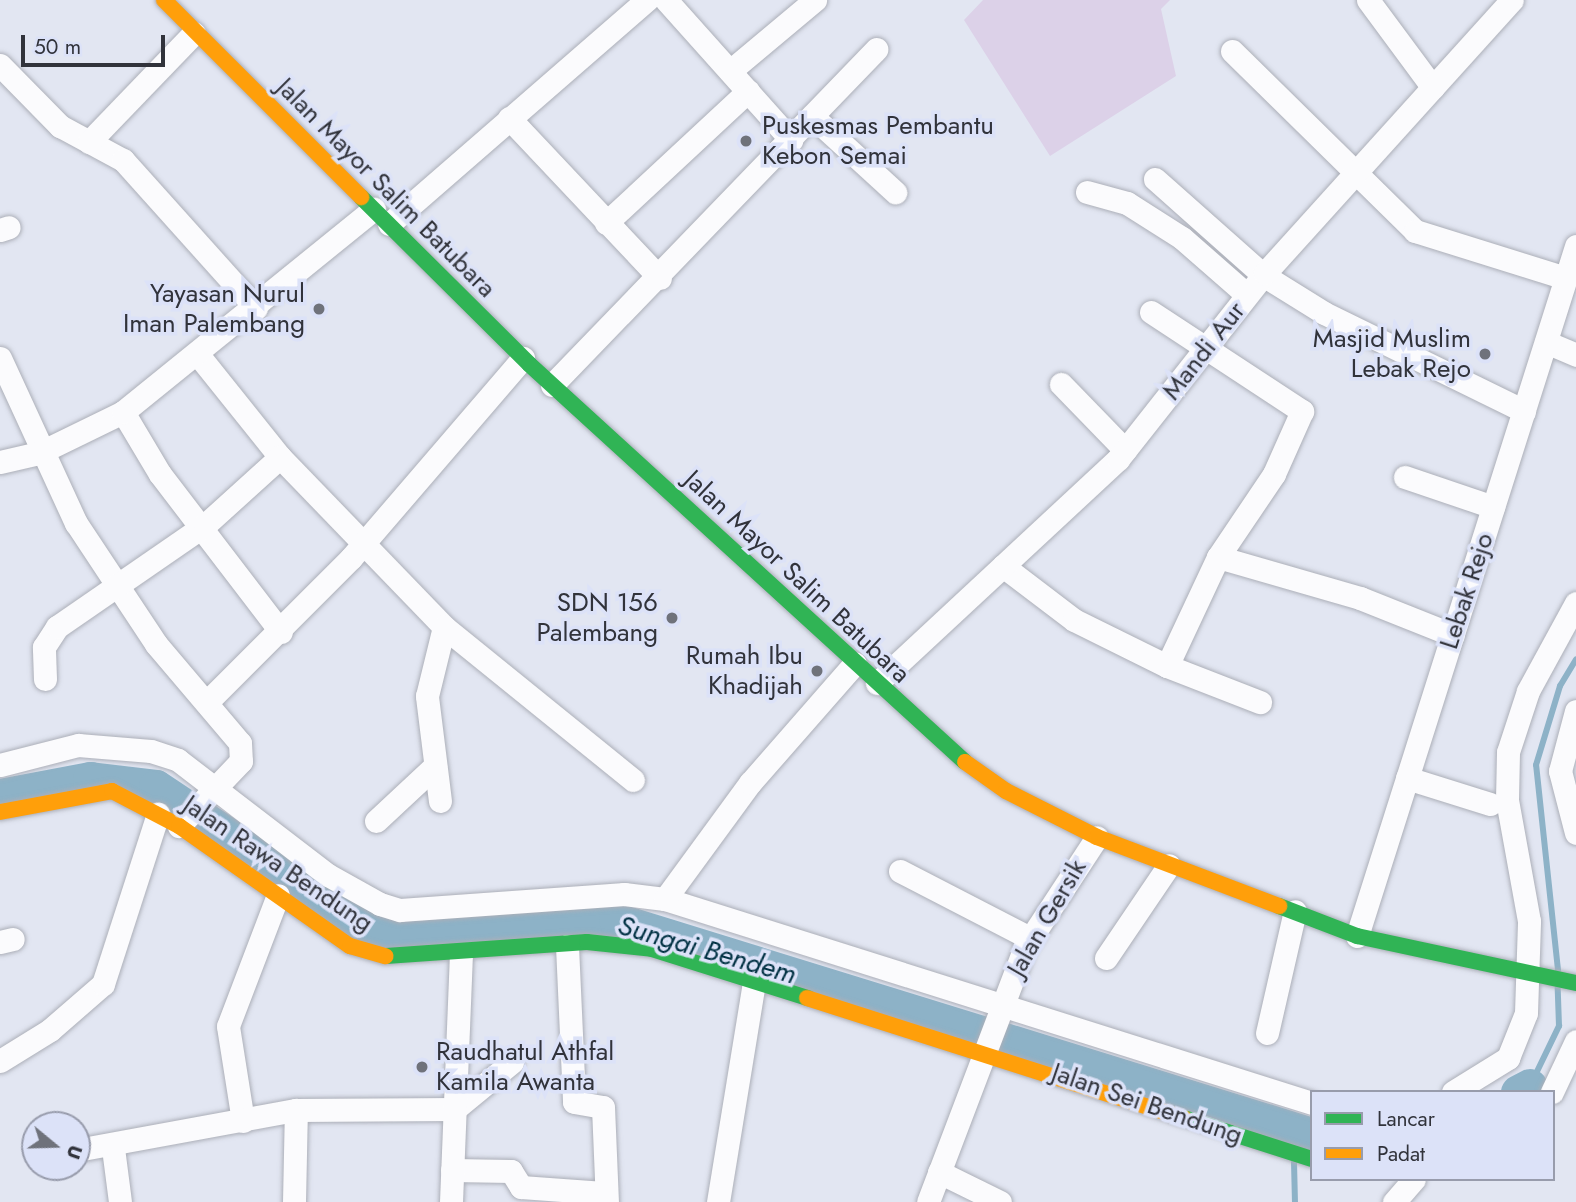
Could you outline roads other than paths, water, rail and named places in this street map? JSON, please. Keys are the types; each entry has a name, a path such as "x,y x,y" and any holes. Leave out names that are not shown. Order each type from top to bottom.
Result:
{"street":[{"name":"Jalan Mayor Salim Batubara","path":"164,0 194,33 523,358 877,683 1006,791 1097,837 1357,936 1576,984"},
{"path":"0,462 39,453 123,412 199,356 256,307 381,217 509,118 647,0"},
{"path":"666,0 791,139"},
{"path":"730,71 815,0"},
{"path":"1368,0 1433,88"},
{"name":"Mandi Aur","path":"877,683 1125,450 1264,275 1512,0"},
{"path":"89,142 194,33"},
{"path":"552,385 660,278 876,49"},
{"path":"1232,51 1427,237 1566,278"},
{"path":"0,65 60,126 123,160 256,307"},
{"path":"606,223 748,91"},
{"path":"811,116 895,192"},
{"path":"509,118 660,278"},
{"path":"1155,179 1264,275 1324,313 1524,411"},
{"path":"1087,192 1127,203 1182,238 1247,295"},
{"name":"Lebak Rejo","path":"1357,936 1576,246"},
{"path":"1151,312 1303,415 1274,474 1218,557 1167,666"},
{"path":"1546,342 1576,355"},
{"path":"199,356 280,457 444,626 633,780"},
{"path":"0,358 39,453 76,523 122,584 156,644 209,699 243,750 241,761 210,790 182,823"},
{"path":"209,699 281,632 523,358"},
{"path":"1061,384 1125,450"},
{"path":"123,412 160,474 281,632"},
{"path":"45,679 51,634 202,527 280,457"},
{"path":"1405,477 1493,507"},
{"path":"1218,557 1360,597 1453,635"},
{"path":"1003,566 1074,620 1167,666 1260,702"},
{"path":"1455,1090 1508,1058 1535,977 1522,856 1507,800 1508,752 1528,691 1576,603"},
{"path":"440,801 427,696 444,626"},
{"path":"665,899 750,783 855,663"},
{"path":"1576,712 1560,771 1576,833"},
{"path":"0,765 78,746 120,746 178,760 210,790 328,875 360,896 400,910 624,894 665,899 1310,1102"},
{"path":"376,821 435,766"},
{"path":"1407,778 1490,804"},
{"name":"Jalan Rawa Bendung","path":"0,812 112,791 182,823 350,946 379,957 461,955 616,942 983,1047"},
{"path":"0,1060 50,1030 103,984 158,814"},
{"name":"Jalan Gersik","path":"983,1047 1030,937 1097,837"},
{"path":"1106,958 1169,865"},
{"path":"900,872 1030,937"},
{"path":"243,1121 228,1026 278,895"},
{"path":"1267,1032 1295,911"},
{"path":"452,1170 510,1171 521,1187 606,1198 603,1107 574,1102 567,946"},
{"path":"451,1202 461,955"},
{"path":"718,1202 754,982"},
{"path":"1553,1090 1576,1041"},
{"path":"928,1202 983,1047"},
{"name":"Jalan Sei Bendung","path":"983,1047 1310,1158"},
{"path":"91,1149 113,1148 296,1110 455,1109 512,1062"},
{"path":"294,1202 296,1110"},
{"path":"113,1148 120,1202"},
{"path":"939,1172 1000,1202"},
{"path":"1394,1202 1412,1181"}],"waterway":[{"path":"1558,970 1536,765 1560,686 1576,659"},
{"name":"Sungai Bendem","path":"0,796 90,779 156,787 372,931 416,938 616,920 1310,1134"},
{"path":"1530,1086 1559,1026 1558,988"},
{"name":"Sungai Bendem","path":"1522,1090 1530,1086"},
{"path":"1293,1129 1293,1144"},
{"path":"1294,1162 1295,1202"}],"place":[{"name":"Puskesmas Pembantu Kebon Semai","path":"746,141"},
{"name":"Yayasan Nurul Iman Palembang","path":"319,309"},
{"name":"Masjid Muslim Lebak Rejo","path":"1485,354"},
{"name":"SDN 156 Palembang","path":"672,618"},
{"name":"Rumah Ibu Khadijah","path":"817,671"},
{"name":"Raudhatul Athfal Kamila Awanta","path":"422,1067"}]}
